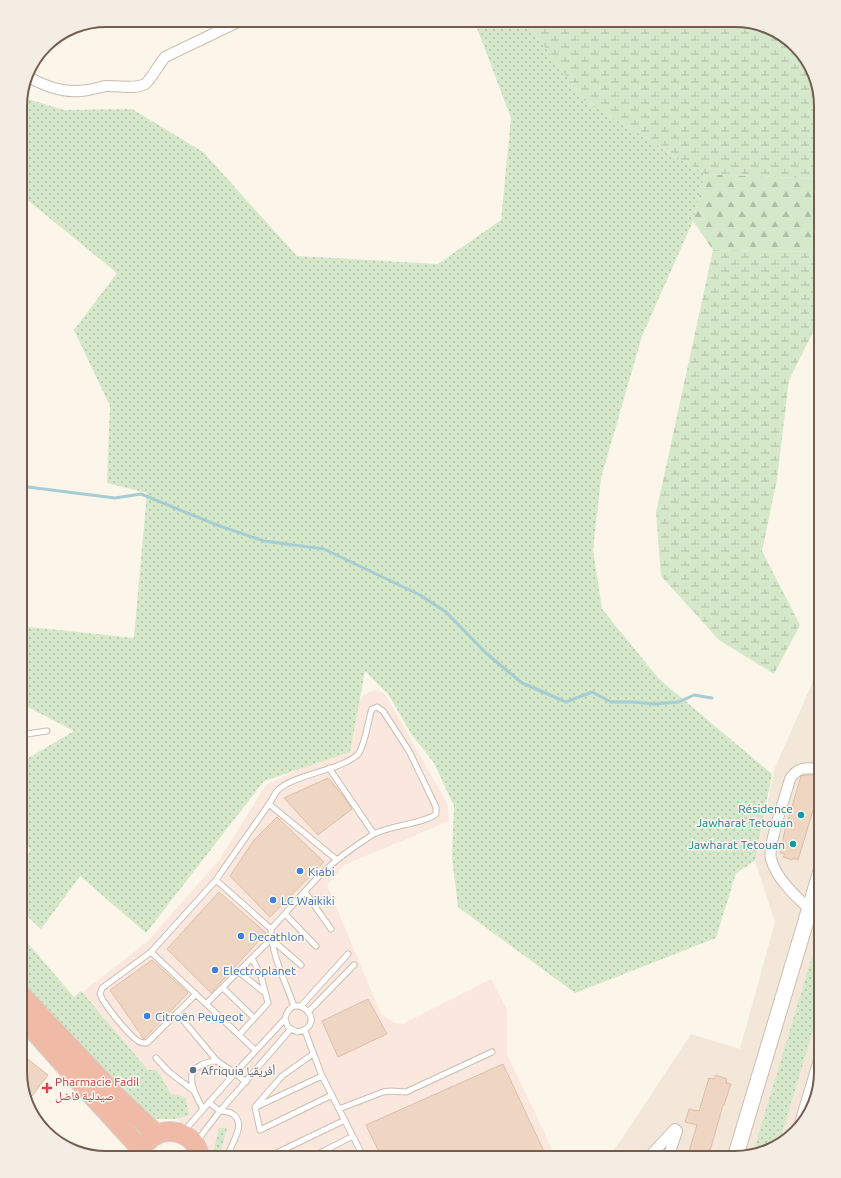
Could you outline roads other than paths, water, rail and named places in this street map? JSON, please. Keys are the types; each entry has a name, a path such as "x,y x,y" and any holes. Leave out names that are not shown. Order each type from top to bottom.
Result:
{"highway":[{"path":"27,1001 119,1099 156,1134"},
{"path":"27,1030 75,1077 138,1151"},
{"path":"143,1151 148,1141 156,1134 165,1131 175,1131 192,1146"}],"street":[{"path":"32,79 55,90 87,90 105,86 141,85 149,80 165,57 227,27"},
{"path":"810,910 776,871 770,854 790,779 798,769 814,768"},
{"path":"737,1151 814,896"},
{"path":"655,1151 675,1129 677,1130 670,1151"}],"lane":[{"path":"196,994 147,1043 143,1044 138,1042 128,1032 100,996 100,991 151,952 216,880 278,790 293,780 330,768 352,759 359,753 372,709 377,707 382,710 409,751 437,810 434,816 427,819 374,834 337,860 271,929 271,939 294,1006"},
{"path":"27,734 47,731"},
{"path":"330,768 374,834"},
{"path":"269,804 337,860"},
{"path":"216,880 271,929"},
{"path":"305,892 331,929"},
{"path":"285,914 316,946"},
{"path":"206,1004 271,939"},
{"path":"271,939 301,965"},
{"path":"151,952 255,1050"},
{"path":"301,1006 348,954"},
{"path":"239,1035 268,1003 261,976 252,958"},
{"path":"309,1011 354,965"},
{"path":"239,972 265,993"},
{"path":"223,988 254,1018"},
{"path":"192,1146 203,1109 255,1050 285,1019 286,1014 290,1009 294,1006 301,1006 309,1011 311,1018 310,1026 305,1031 297,1032 290,1030 285,1019"},
{"path":"177,1013 217,1061 235,1072 246,1082"},
{"path":"192,1146 290,1030"},
{"path":"305,1031 322,1076 361,1151"},
{"path":"339,1109 383,1092 408,1092 492,1052"},
{"path":"255,1107 282,1076 313,1054"},
{"path":"156,1058 168,1072 194,1091"},
{"path":"203,1109 194,1091 192,1070 203,1063 217,1061"},
{"path":"255,1107 322,1076"},
{"path":"255,1107 260,1130 332,1094"},
{"path":"209,1102 220,1111 230,1112 233,1114 239,1125 230,1151"},
{"path":"281,1151 345,1120"},
{"path":"324,1151 354,1136"}],"waterway":[{"path":"27,487 115,498 141,494 217,525 264,541 324,549 420,595 446,612 486,653 522,683 566,702 592,692 611,702 654,704 679,702 694,695 712,698"}],"place":[{"name":"Résidence Jawharat Tetouan","path":"801,815"},
{"name":"Jawharat Tetouan","path":"793,844"},
{"name":"Kiabi","path":"300,871"},
{"name":"LC Waikiki","path":"273,900"},
{"name":"Decathlon","path":"241,936"},
{"name":"Electroplanet","path":"215,970"},
{"name":"Citroën Peugeot","path":"147,1016"},
{"name":"Afriquia أفريقيا","path":"193,1070"},
{"name":"Pharmacie Fadil صيدلية فاضل","path":"47,1088"}]}
